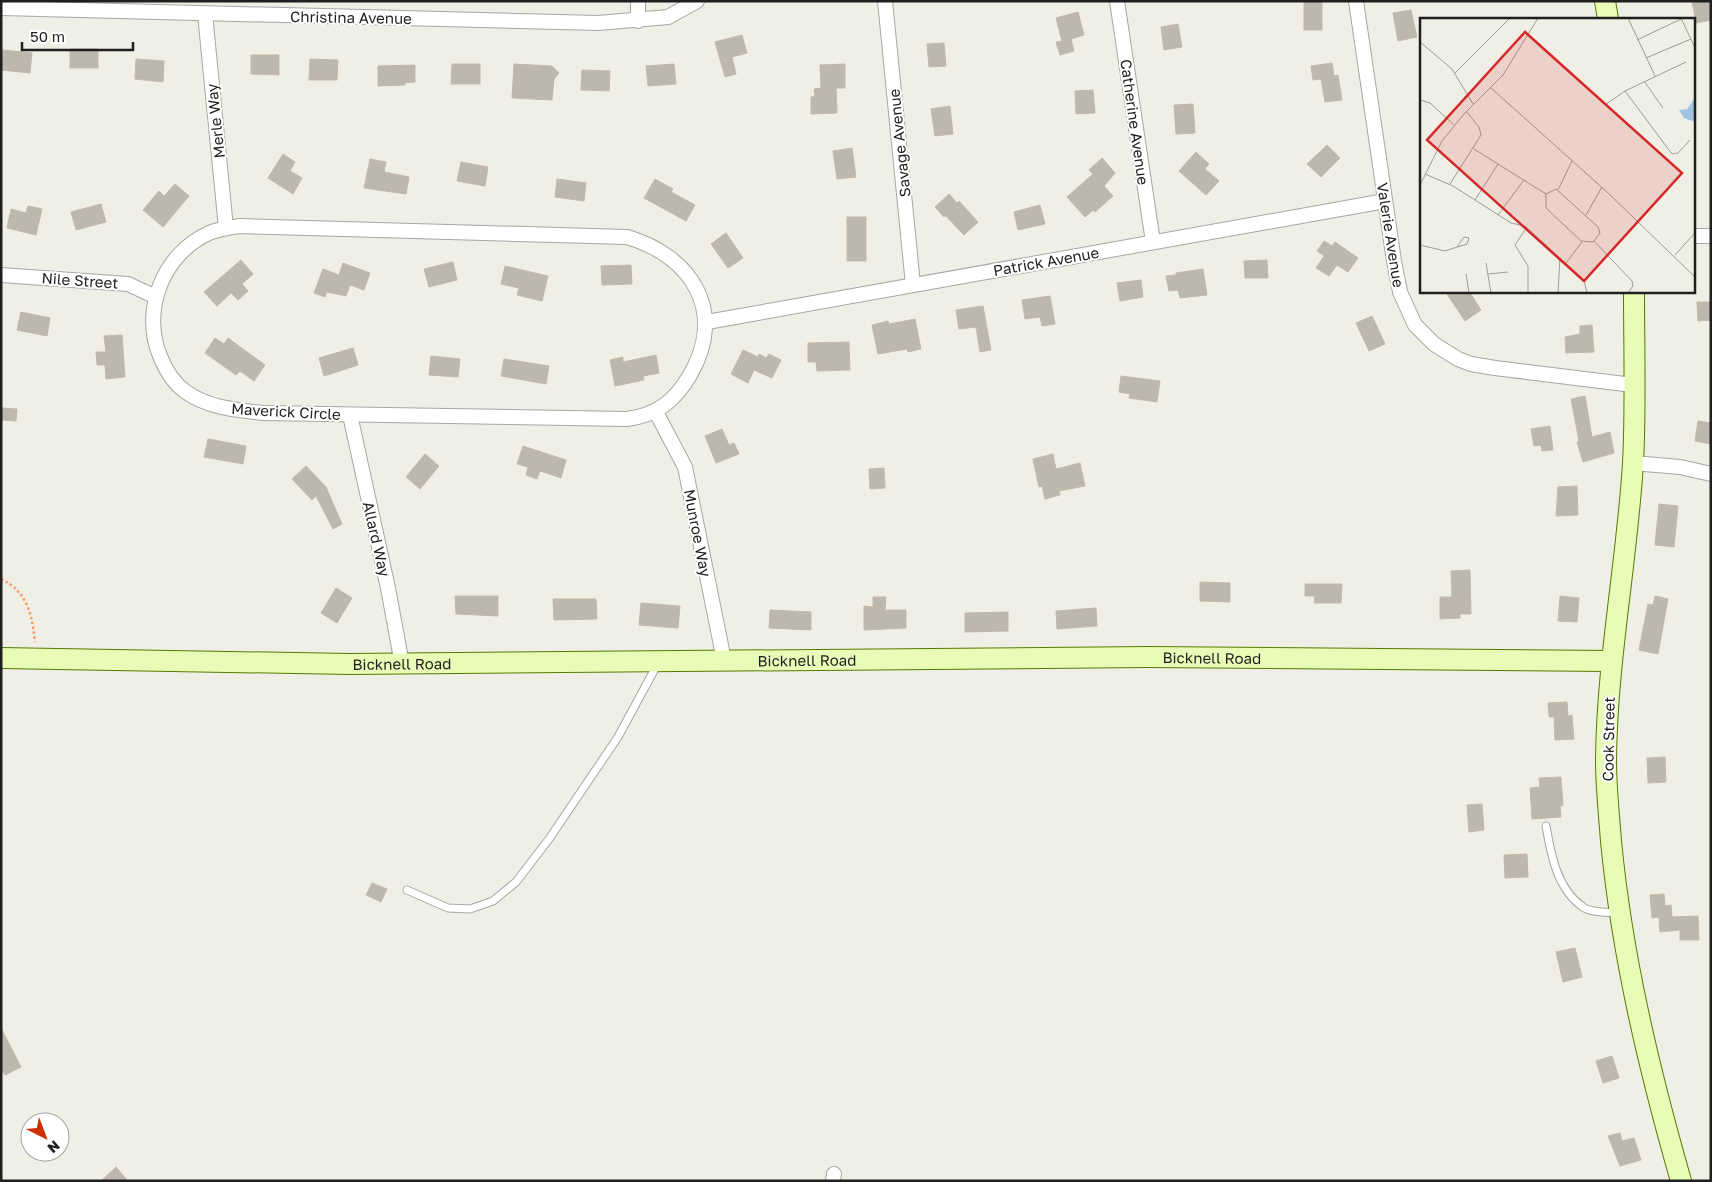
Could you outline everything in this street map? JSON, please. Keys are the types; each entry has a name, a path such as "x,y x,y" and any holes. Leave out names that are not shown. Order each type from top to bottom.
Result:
{"street":[{"path":"272,1 272,16"},
{"path":"638,1 638,20"},
{"name":"Christina Avenue","path":"1,8 598,23 668,17 697,1"},
{"name":"Savage Avenue","path":"884,1 913,284"},
{"name":"Catherine Avenue","path":"1117,1 1153,242"},
{"name":"Valerie Avenue","path":"1356,1 1400,292 1415,325 1434,344 1470,364 1633,385"},
{"path":"1605,1 1608,18"},
{"name":"Merle Way","path":"205,14 226,228"},
{"name":"Patrick Avenue","path":"707,322 1385,201"},
{"name":"Maverick Circle","path":"271,226 627,237 656,248 679,265 696,290 707,322 706,336 695,367 667,405 643,417 603,420 240,411 214,406 197,399 171,377 156,347 153,318 156,297 163,276 184,252 209,233 226,228 271,226"},
{"path":"1694,236 1711,236"},
{"name":"Nile Street","path":"1,275 128,284 156,297"},
{"name":"Cook Street","path":"1634,292 1633,463 1609,677 1607,786 1619,914 1657,1093 1682,1181"},
{"name":"Munroe Way","path":"656,412 685,467 724,660"},
{"name":"Allard Way","path":"350,415 388,588 402,664"},
{"path":"1633,463 1680,467 1711,474"},
{"name":"Bicknell Road","path":"1,658 402,664 1148,657 1612,661"}],"lane":[{"path":"407,890 448,908 470,909 493,901 516,882 549,839 618,737 659,661"},
{"path":"1546,826 1553,862 1561,880 1576,900 1584,908 1619,914"}],"path":[{"path":"1,579 10,584 23,597 30,609 36,658"}],"building":[{"path":"1692,1 1711,1 1711,20 1696,23"},
{"path":"1304,2 1322,2 1322,30 1304,30"},
{"path":"1411,10 1417,37 1398,41 1393,13"},
{"path":"1078,12 1084,35 1071,39 1074,51 1060,55 1056,42 1062,41 1056,18"},
{"path":"1178,24 1182,47 1164,50 1161,27"},
{"path":"742,35 747,53 732,57 736,74 725,77 715,42"},
{"path":"944,43 946,66 929,67 927,44"},
{"path":"70,49 98,49 98,68 70,68"},
{"path":"3,50 32,53 30,73 1,70"},
{"path":"251,55 279,55 279,75 251,74"},
{"path":"136,59 164,61 163,82 135,79"},
{"path":"310,59 338,60 337,80 309,80"},
{"path":"1332,63 1334,76 1338,75 1342,100 1325,102 1321,79 1313,80 1311,66"},
{"path":"452,64 480,64 480,84 451,84"},
{"path":"514,64 552,66 559,73 554,79 552,100 512,98"},
{"path":"674,64 676,84 648,86 646,66"},
{"path":"845,64 845,88 836,88 837,113 811,114 811,97 815,96 814,89 821,88 820,65"},
{"path":"415,65 415,82 405,83 405,85 378,86 378,66"},
{"path":"582,70 610,71 609,91 581,90"},
{"path":"1093,90 1095,113 1076,114 1075,91"},
{"path":"1193,104 1195,133 1176,134 1174,105"},
{"path":"950,106 953,134 935,136 931,109"},
{"path":"1327,145 1340,158 1321,177 1307,164"},
{"path":"852,148 856,177 837,179 833,151"},
{"path":"1196,152 1209,164 1205,169 1219,181 1206,195 1179,171"},
{"path":"283,154 295,162 290,171 302,178 293,194 268,178"},
{"path":"1102,158 1115,173 1104,186 1113,196 1095,212 1093,210 1085,217 1067,197 1093,174 1089,170"},
{"path":"370,159 386,162 384,172 409,177 406,194 364,188"},
{"path":"461,162 488,167 485,186 457,181"},
{"path":"557,179 586,183 584,201 555,197"},
{"path":"655,179 673,189 671,192 695,205 686,221 644,198"},
{"path":"175,184 189,196 163,227 143,210 159,191 164,196"},
{"path":"949,194 957,203 959,201 978,222 964,235 935,207"},
{"path":"101,204 106,222 76,230 71,212"},
{"path":"1040,205 1045,224 1018,230 1014,212"},
{"path":"28,206 42,209 36,235 7,228 11,209 26,213"},
{"path":"847,217 866,217 866,261 847,261"},
{"path":"726,233 743,258 728,268 711,244"},
{"path":"1324,241 1332,246 1335,242 1358,258 1348,272 1337,265 1329,276 1316,268 1324,256 1317,251"},
{"path":"241,260 253,274 242,284 248,291 238,300 231,293 217,306 204,292"},
{"path":"1267,260 1268,278 1245,278 1244,261"},
{"path":"453,262 457,280 429,287 424,269"},
{"path":"343,263 370,273 364,290 350,285 346,296 327,292 325,297 314,293 323,269 339,275"},
{"path":"631,265 632,284 602,285 601,266"},
{"path":"505,266 548,276 542,301 517,295 519,288 501,284"},
{"path":"1203,269 1207,295 1180,298 1178,290 1169,291 1166,276"},
{"path":"1141,280 1143,297 1120,301 1117,283"},
{"path":"1446,292 1470,292 1481,310 1465,321"},
{"path":"1050,296 1055,324 1042,326 1040,317 1025,319 1022,300"},
{"path":"1697,302 1711,302 1711,320 1698,321"},
{"path":"983,306 991,350 980,352 976,327 959,329 956,310"},
{"path":"21,312 50,318 47,336 17,330"},
{"path":"1372,316 1385,344 1369,351 1356,323"},
{"path":"915,319 921,349 908,352 907,349 878,354 872,325 888,321 889,324"},
{"path":"1592,325 1594,352 1566,353 1565,337 1580,334 1580,326"},
{"path":"122,335 125,377 106,379 105,365 97,365 96,352 106,352 104,336"},
{"path":"215,338 224,344 228,338 265,365 254,381 240,371 236,375 205,353"},
{"path":"849,342 850,370 817,371 816,362 808,362 808,343"},
{"path":"353,348 358,365 324,376 319,358"},
{"path":"743,350 758,357 759,354 766,358 769,354 781,360 772,378 754,370 748,383 731,374"},
{"path":"656,355 659,373 643,376 644,380 615,386 610,360 623,357 623,362"},
{"path":"431,356 460,359 458,377 429,375"},
{"path":"504,359 549,366 546,384 501,376"},
{"path":"1121,376 1160,381 1157,402 1129,398 1130,394 1119,392"},
{"path":"1585,396 1592,437 1610,432 1614,453 1583,462 1577,442 1579,441 1571,399"},
{"path":"2,408 17,409 16,421 1,420"},
{"path":"1698,421 1711,423 1711,444 1695,441"},
{"path":"1550,426 1553,450 1542,451 1541,445 1534,446 1531,429"},
{"path":"722,429 729,445 734,443 739,454 716,463 705,436"},
{"path":"208,439 246,446 243,464 204,457"},
{"path":"523,446 566,460 561,478 540,471 537,479 526,475 528,467 517,464"},
{"path":"425,454 439,466 420,489 406,477"},
{"path":"1053,454 1056,469 1080,463 1085,486 1059,491 1060,495 1045,499 1042,486 1039,487 1033,459"},
{"path":"306,466 326,487 342,524 333,529 316,496 312,500 292,479"},
{"path":"884,468 885,488 870,489 869,469"},
{"path":"1577,486 1578,515 1556,516 1558,487"},
{"path":"1659,504 1678,506 1674,547 1655,545"},
{"path":"1470,570 1471,614 1460,614 1460,618 1440,619 1440,597 1452,597 1451,571"},
{"path":"1200,582 1230,583 1230,602 1200,601"},
{"path":"1305,584 1342,584 1341,603 1314,603 1315,596 1305,596"},
{"path":"336,588 352,598 337,623 321,613"},
{"path":"455,596 498,596 498,616 456,614"},
{"path":"1560,596 1579,598 1577,622 1558,621"},
{"path":"1655,596 1668,599 1658,654 1639,650 1648,604 1653,605"},
{"path":"873,597 886,597 885,610 906,610 906,628 864,630 864,606 873,607"},
{"path":"553,599 596,599 597,619 554,620"},
{"path":"641,603 680,606 678,628 639,625"},
{"path":"1096,608 1097,626 1057,629 1056,611"},
{"path":"770,610 811,612 811,630 769,628"},
{"path":"1008,612 1008,631 965,632 965,613"},
{"path":"1567,702 1568,716 1572,715 1574,739 1555,740 1554,717 1549,717 1548,703"},
{"path":"1665,757 1666,782 1648,783 1647,758"},
{"path":"1561,777 1563,806 1560,806 1561,817 1532,819 1530,788 1540,787 1539,778"},
{"path":"1482,804 1484,830 1469,832 1467,805"},
{"path":"1527,854 1528,877 1505,878 1504,855"},
{"path":"372,883 387,889 381,902 366,895"},
{"path":"1664,894 1665,906 1671,905 1672,917 1698,916 1699,940 1680,940 1680,930 1660,932 1659,917 1652,918 1650,895"},
{"path":"1575,948 1582,977 1563,982 1556,952"},
{"path":"1,1028 21,1067 5,1075 1,1068"},
{"path":"1612,1056 1619,1078 1603,1083 1596,1061"},
{"path":"1620,1133 1622,1141 1634,1138 1641,1160 1620,1166 1608,1136"},
{"path":"116,1167 128,1181 101,1181"}]}
